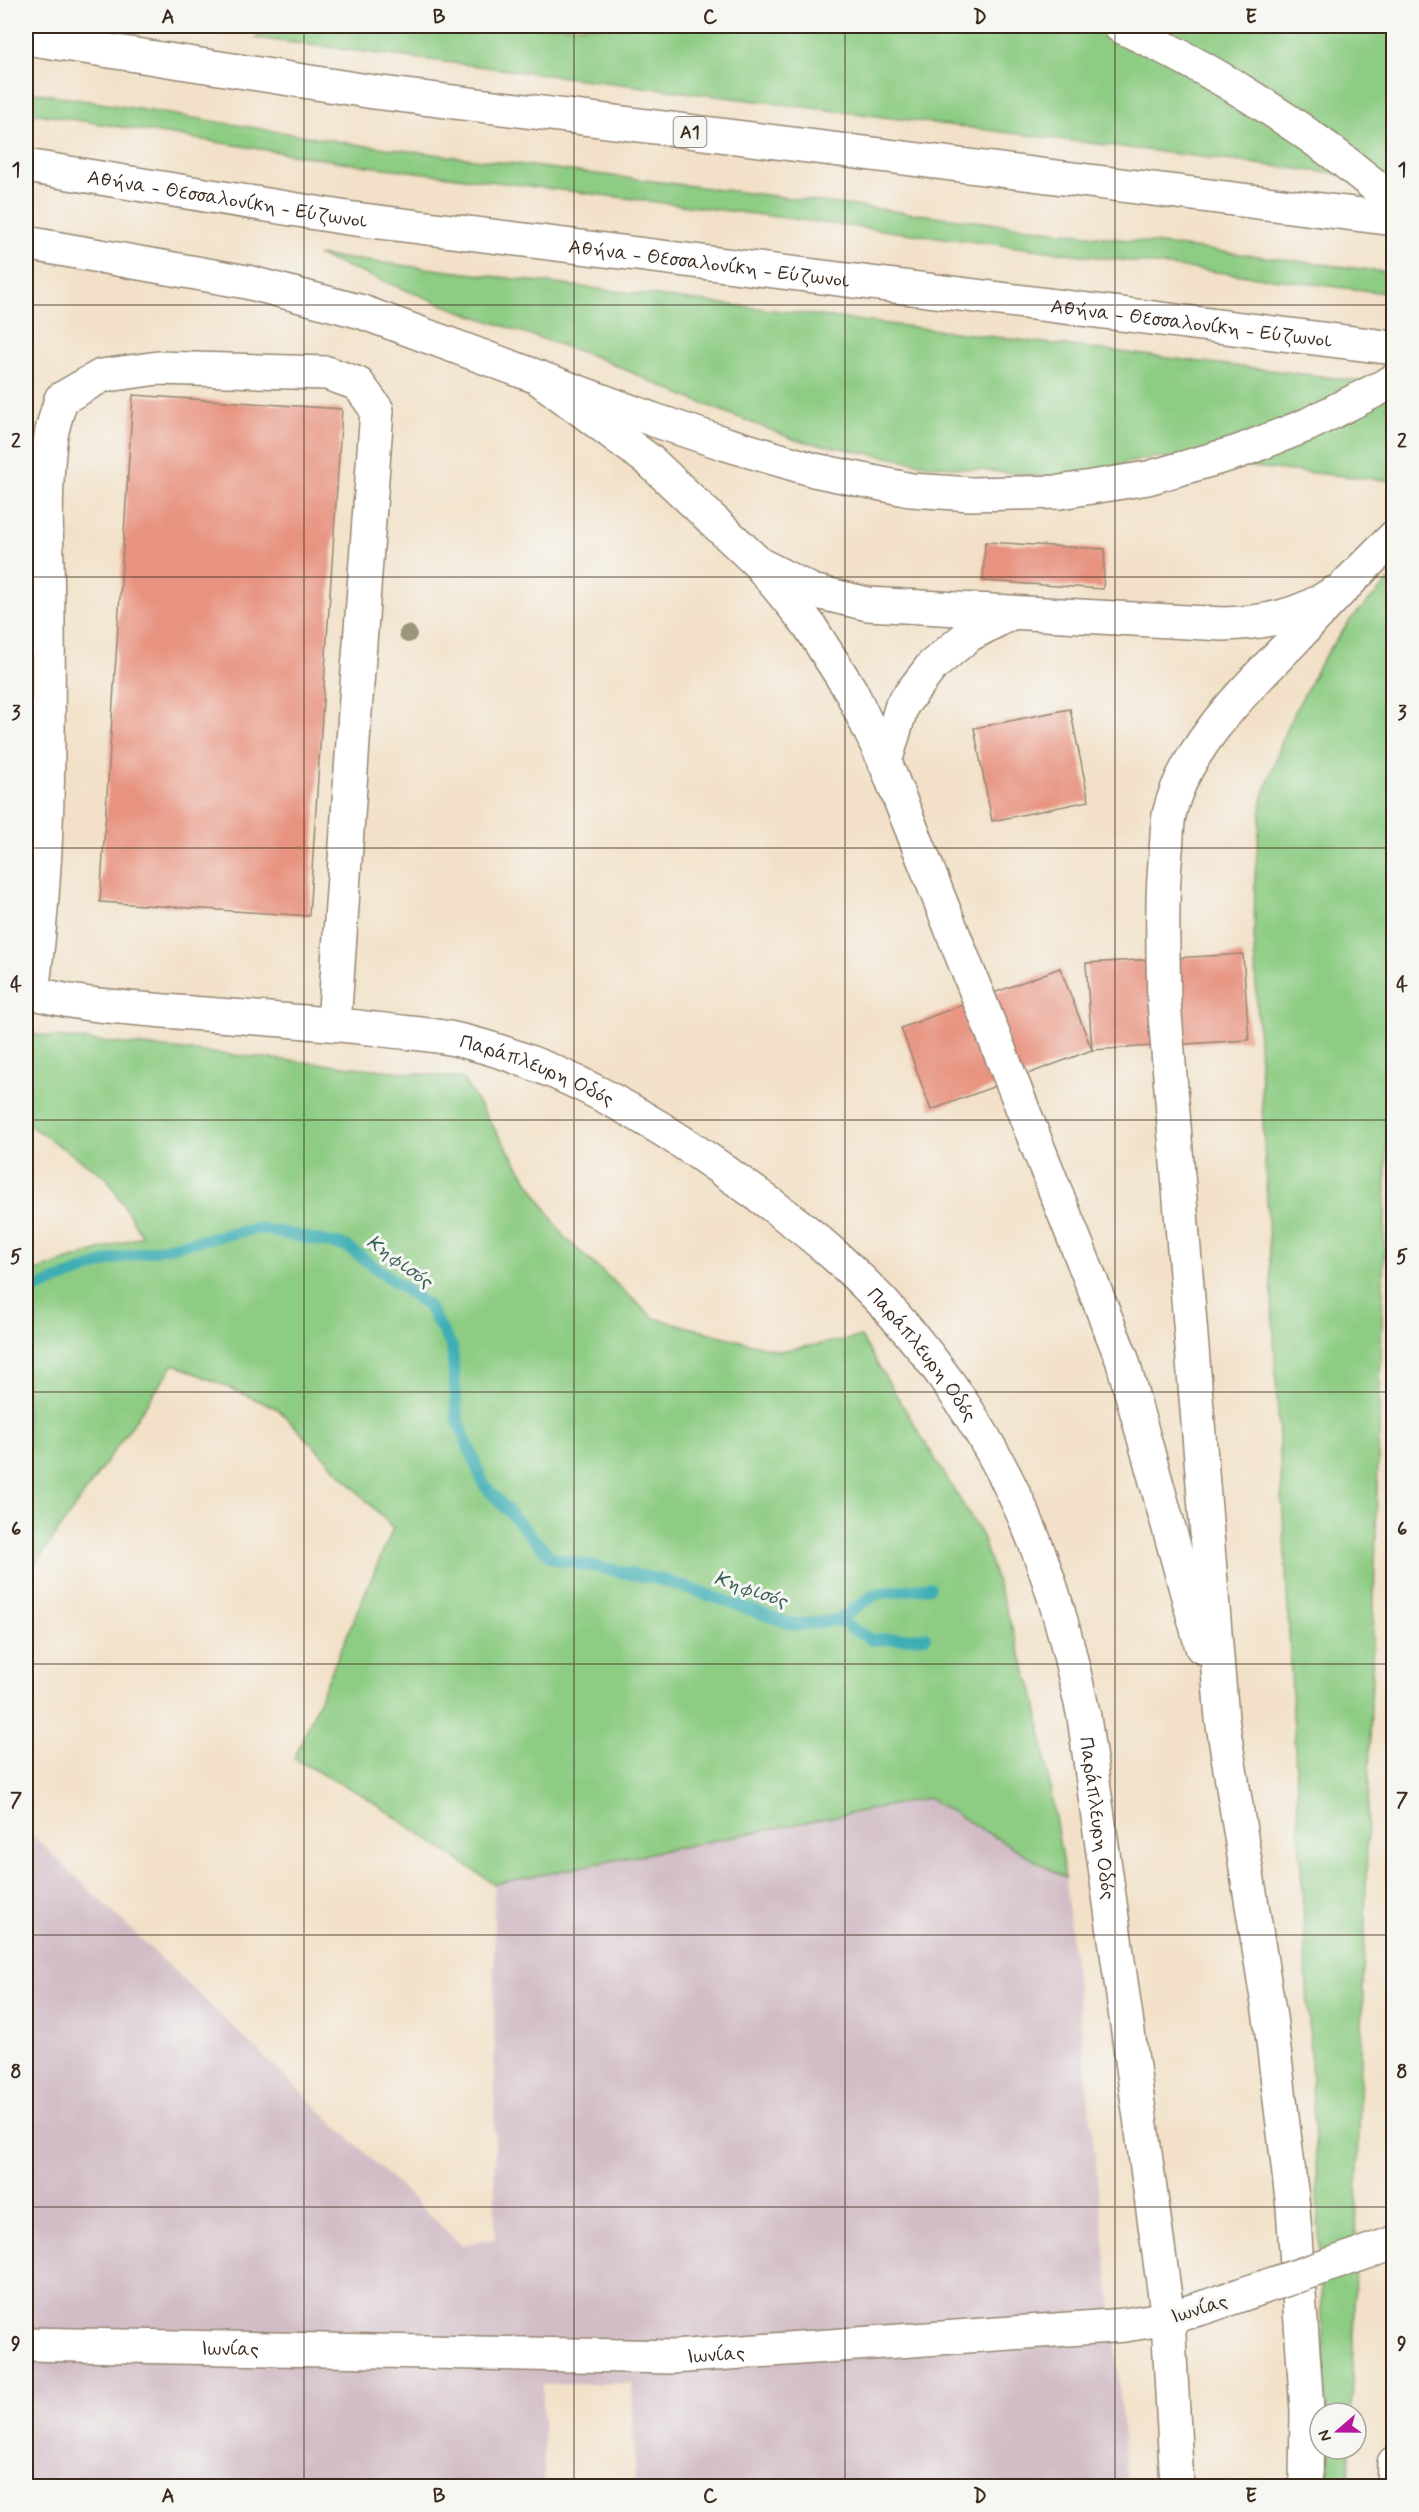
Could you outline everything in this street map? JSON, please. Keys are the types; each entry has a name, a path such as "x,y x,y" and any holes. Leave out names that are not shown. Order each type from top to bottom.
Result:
{"main road":[{"path":"1121,26 1184,57 1245,93 1322,144 1394,201"},
{"name":"Α1","path":"26,38 374,92 1394,219"},
{"name":"Αθήνα - Θεσσαλονίκη - Εύζωνοι","path":"26,166 347,218 1394,348"},
{"path":"26,243 247,282 350,309 458,346 651,419 763,456 814,470 911,490 971,494 1059,492 1148,478 1238,452 1307,425 1394,381"},
{"path":"29,991 42,919 46,834 47,506 50,442 61,399 101,376 158,368 327,373 358,384 377,410 354,712 334,1024"},
{"path":"537,377 650,461 759,564 809,625 850,692 885,762 1122,1359 1222,1719"},
{"path":"1306,2487 1307,2410 1293,2207 1270,2017 1222,1719 1164,1002 1162,932 1169,815 1179,785 1190,763 1243,693 1394,537"},
{"path":"759,564 821,594 868,604 1223,624 1258,623 1286,617 1316,605 1346,585"},
{"path":"885,762 902,705 932,666 969,635 1013,612"},
{"name":"Παράπλευρη Οδός","path":"29,991 80,1002 142,1009 334,1024 452,1038 521,1057 571,1079 675,1136 790,1218 835,1255 917,1341 953,1388 985,1439 1013,1492 1050,1585 1073,1668 1084,1717 1168,2318 1177,2487"},
{"name":"Ιωνίας","path":"26,2344 673,2357 1125,2325 1168,2318 1205,2307 1394,2243"},
{"path":"1392,2487 1394,2463"}],"shaded area":[{"path":"928,1798 1065,1878 1118,2371 1127,2486 635,2486 632,2383 543,2385 544,2486 26,2486 26,1829 461,2245 495,2239 494,1884"}],"green space":[{"path":"280,26 1393,26 1393,181 255,38"},
{"path":"26,91 362,145 1393,273 1393,294 361,165 26,112"},
{"path":"317,255 1393,385 1393,481 1154,457 1056,478 931,465 796,440 684,396 599,358 462,312"},
{"path":"1393,577 1393,931 1351,2401 1326,2401 1316,2162 1254,946 1255,875 1262,800 1287,727 1321,662 1351,619"},
{"path":"26,1034 462,1078 564,1237 654,1318 779,1351 861,1337 981,1534 1036,1701 1065,1878 928,1798 494,1884 364,1796 294,1759 393,1528 278,1409 174,1364 26,1578 26,1274 142,1236 107,1178 26,1123"},
{"path":"1328,2461 1350,2461 1349,2486 1329,2486"}],"building":[{"path":"133,395 342,409 309,916 100,902"},
{"path":"985,542 1105,549 1103,589 983,581"},
{"path":"1070,709 1089,801 992,821 974,728"},
{"path":"1243,954 1249,1040 1092,1050 1086,963"},
{"path":"1060,968 1092,1050 931,1110 901,1028"}],"waterway":[{"name":"Κηφισός","path":"26,1292 113,1259 258,1228 346,1246 427,1305 452,1347 457,1418 484,1485 552,1558 667,1581 795,1625 837,1620 876,1594 930,1587"},
{"name":"Κηφισός","path":"837,1620 872,1640 925,1637"}]}
